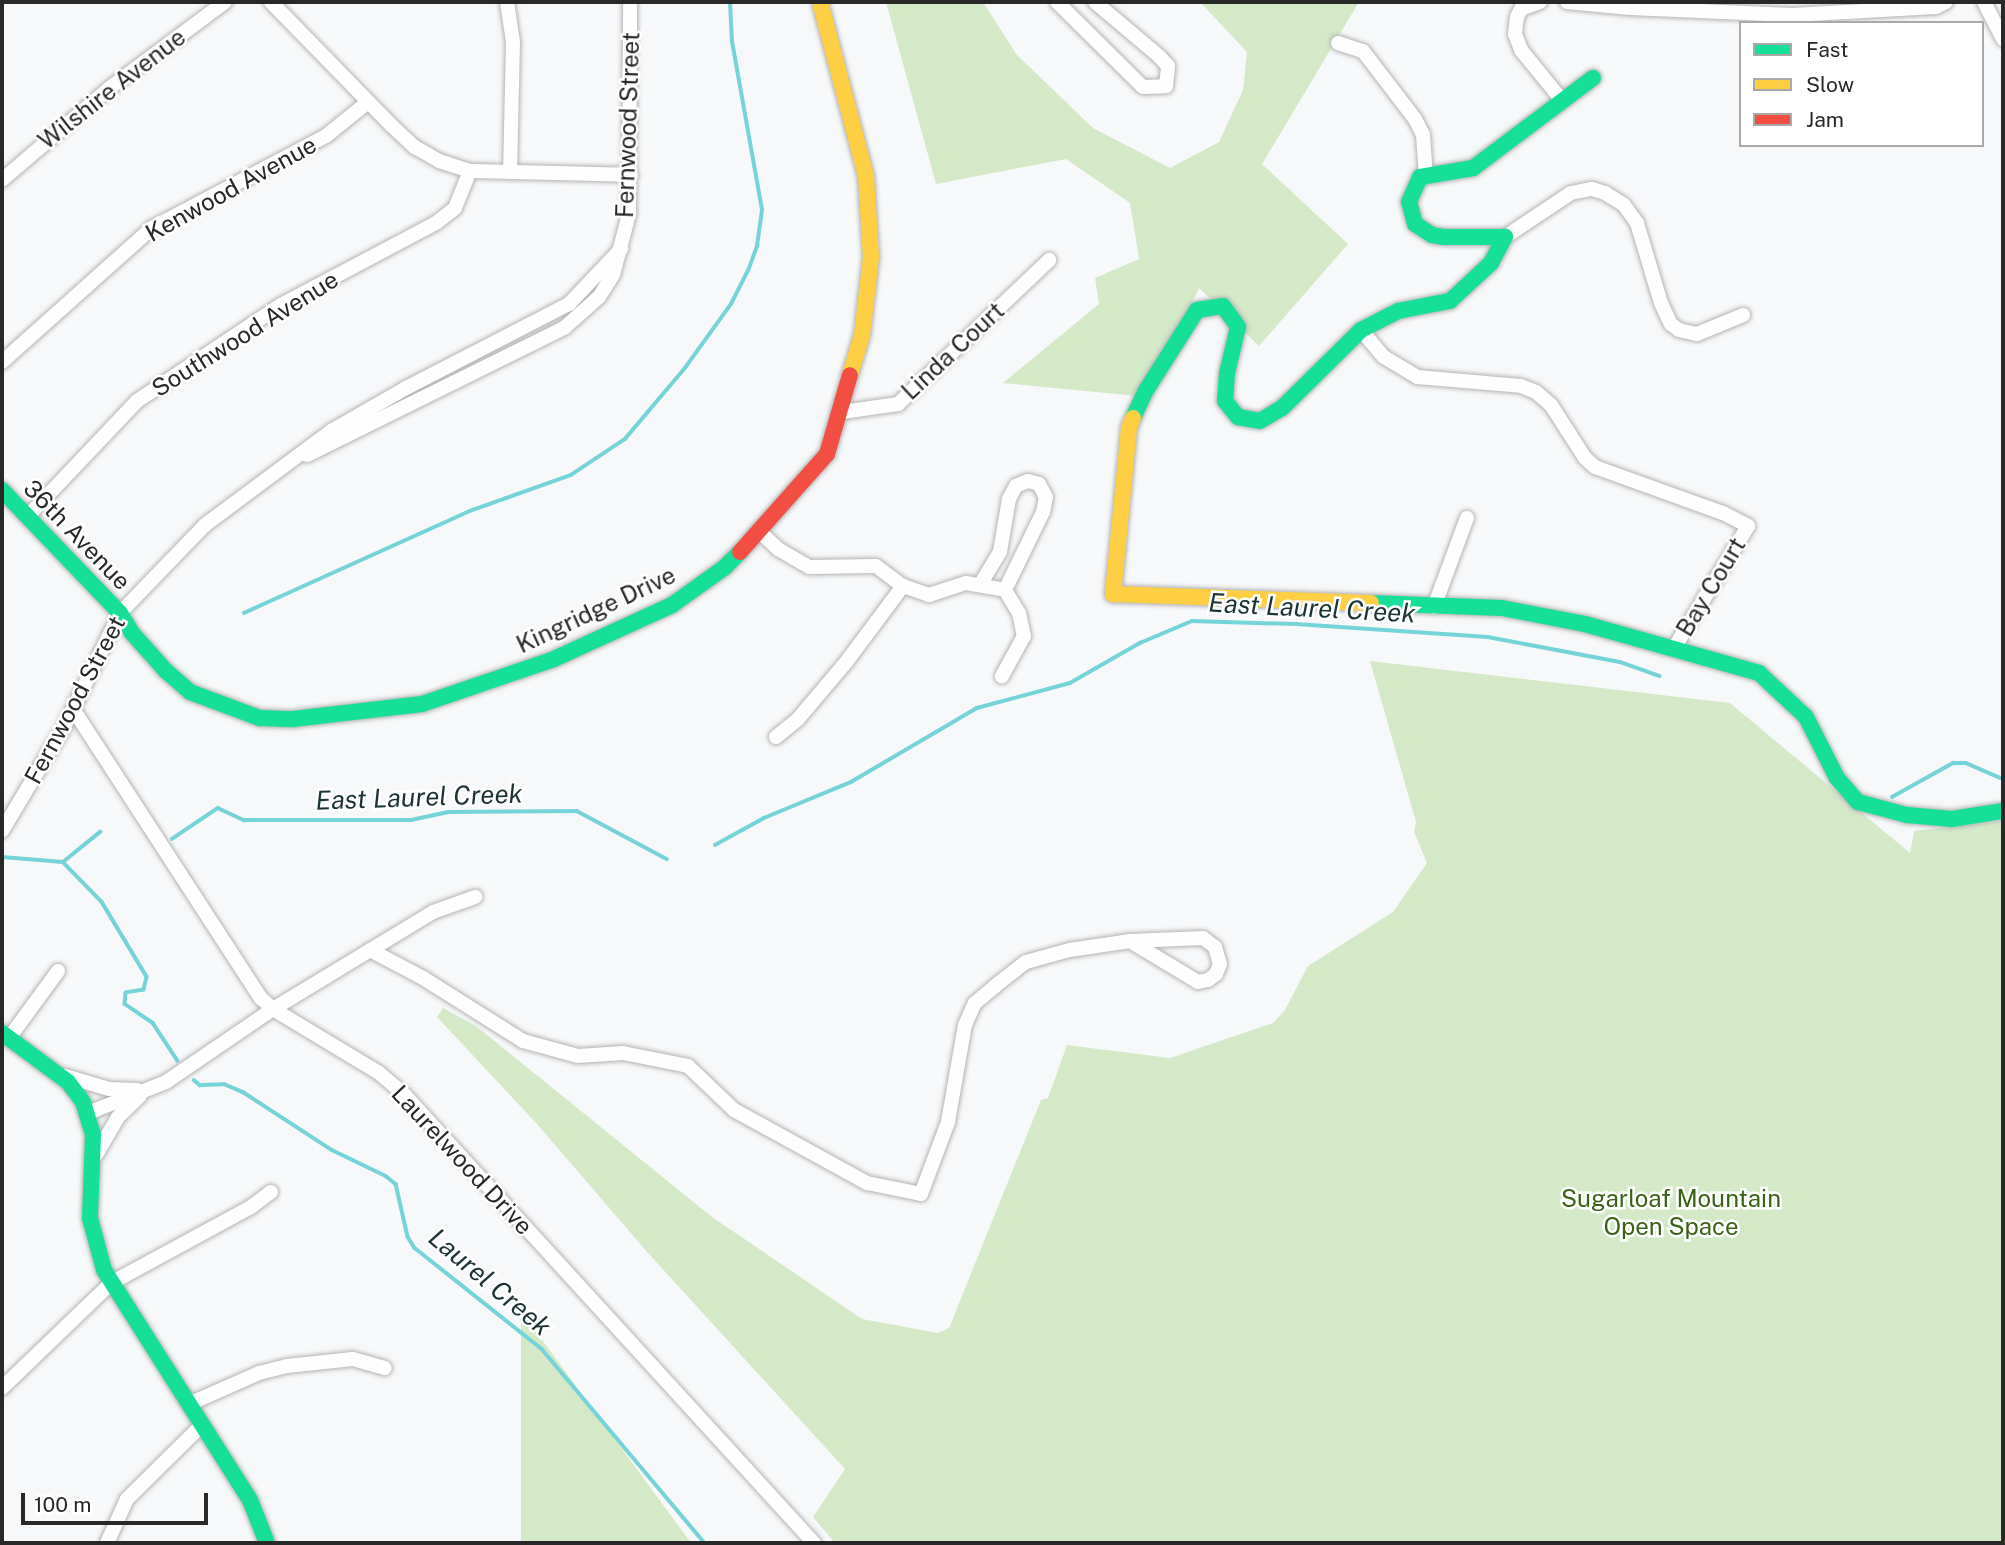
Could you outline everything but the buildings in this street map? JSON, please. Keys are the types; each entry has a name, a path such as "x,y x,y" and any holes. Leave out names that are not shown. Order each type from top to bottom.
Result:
{"street":[{"name":"Wilshire Avenue","path":"2,180 111,87 225,2"},
{"path":"271,2 415,147 439,161 470,172 631,175"},
{"path":"507,2 513,42 510,172"},
{"name":"Fernwood Street","path":"2,831 73,709 120,613 205,525 331,432 406,388 569,304 621,248 629,214 631,175 630,2"},
{"name":"Kingridge Drive","path":"120,613 150,655 190,692 260,718 293,719 422,704 554,659 672,605 725,567 761,532 827,454 842,412 862,335 871,257 866,176 820,2"},
{"path":"1057,2 1143,87 1166,86 1168,66 1095,2"},
{"path":"1540,2 1521,9 1515,34 1521,50 1561,99"},
{"path":"1567,2 1630,9 1792,15 1936,7 1946,2"},
{"path":"1984,2 2003,39"},
{"path":"1338,43 1355,46 1370,58 1415,119 1423,135 1426,174"},
{"path":"1505,237 1444,237 1420,229 1411,214 1409,202 1413,188 1426,174 1473,168 1561,99 1593,78"},
{"name":"Kenwood Avenue","path":"2,362 152,228 326,136 368,102"},
{"name":"Southwood Avenue","path":"28,516 137,401 281,305 436,223 455,208 470,172"},
{"path":"1743,315 1697,334 1679,330 1671,324 1665,316 1637,223 1624,205 1605,193 1592,189 1571,193 1505,237 1491,263 1450,301 1398,311 1361,330 1282,408 1260,421 1238,417 1225,401 1227,373 1238,327 1223,306 1197,310 1145,392 1129,428 1113,594 1502,608 1585,624 1674,648 1704,660 1759,673 1806,717 1837,778 1858,802 1907,816 1952,819 2003,811"},
{"name":"Linda Court","path":"842,412 898,404 1049,260"},
{"name":"Bay Court","path":"1361,330 1384,357 1417,377 1521,386 1536,392 1551,405 1585,458 1595,467 1678,495 1748,526 1674,648"},
{"path":"980,584 1000,552 1009,499 1016,486 1028,481 1039,484 1046,497 1043,512 1005,590"},
{"name":"36th Avenue","path":"2,490 120,613"},
{"path":"1434,607 1467,519"},
{"path":"761,532 778,549 809,567 876,566 903,586 929,595 966,583 1005,590 1019,613 1024,636 1002,676"},
{"path":"776,737 815,699 903,586"},
{"name":"Laurelwood Drive","path":"73,709 261,998 274,1009 379,1073 402,1092 814,1543"},
{"path":"88,1113 166,1082 274,1009 433,912 475,897"},
{"path":"370,950 423,978 523,1041 578,1056 623,1053 688,1066 734,1110 867,1183 921,1194 948,1122 965,1025 975,1003 1026,962 1070,950 1129,942 1203,938 1215,947 1220,964 1216,974 1208,980 1198,982 1129,942"},
{"path":"58,971 5,1036 58,1074 77,1092 88,1113 93,1135 90,1219 98,1254 111,1283 250,1500 267,1543"},
{"path":"58,1074 108,1089 152,1088"},
{"path":"92,1161 118,1117 152,1088"},
{"path":"2,1388 111,1283 251,1207 271,1192"},
{"path":"189,1404 259,1373 287,1366 353,1359 385,1368"},
{"path":"107,1543 127,1499 202,1425"}],"green space":[{"path":"886,2 983,2 1017,55 1093,128 1170,168 1219,142 1243,90 1247,52 1200,2 1359,2 1262,164 1348,244 1259,346 1199,288 1147,397 1003,383 1099,304 1095,278 1139,259 1130,203 1066,159 936,184"},
{"name":"Sugarloaf Mountain Open Space","path":"1370,661 1730,703 1910,853 1914,831 2003,821 2003,1543 835,1543 813,1517 845,1469 648,1253 537,1124 437,1017 443,1008 476,1026 712,1217 862,1319 938,1333 949,1328 1041,1100 1048,1098 1067,1045 1170,1058 1273,1023 1285,1010 1308,966 1393,912 1427,863 1414,832 1416,822"},
{"path":"521,1311 691,1543 521,1543"}],"waterway":[{"path":"244,613 470,511 571,475 625,439 685,368 731,304 748,271 757,246 762,210 732,42 730,2"},
{"name":"East Laurel Creek","path":"715,845 764,818 851,782 977,708 1070,683 1140,643 1192,621 1296,624 1488,637 1620,662 1660,676"},
{"name":"East Laurel Creek","path":"1892,797 1953,763 1966,763 2003,779"},
{"name":"East Laurel Creek","path":"172,839 218,808 244,820 411,820 448,812 577,811 667,859"},
{"name":"East Laurel Creek","path":"63,862 100,832"},
{"name":"Laurel Creek","path":"2,857 63,862 102,902 147,977 144,990 126,993 125,1004 153,1023 178,1061"},
{"name":"Laurel Creek","path":"194,1080 200,1085 224,1084 243,1092 332,1150 386,1176 396,1184 408,1237 415,1248 542,1349 705,1543"}],"traffic: fast":[{"path":"1133,418 1145,392 1197,310 1223,306 1238,327 1227,373 1225,401 1238,417 1260,421 1282,408 1361,330 1398,311 1450,301 1491,263 1505,237 1444,237 1432,235 1415,224 1409,202 1420,177 1473,168 1593,78"},
{"path":"2,490 120,613 132,633 166,671 190,692 260,718 293,719 422,704 554,659 672,605 725,567 740,552"},
{"path":"1371,603 1502,608 1585,624 1759,673 1806,717 1837,778 1858,802 1907,815 1952,819 2003,811"},
{"path":"2,1033 68,1082 83,1102 93,1135 90,1218 104,1270 250,1500 267,1543"}],"traffic: slow":[{"path":"820,2 866,176 871,257 862,335 850,375"},
{"path":"1133,418 1129,428 1113,594 1371,603"}],"traffic: jam":[{"path":"740,552 827,454 850,375"}]}
